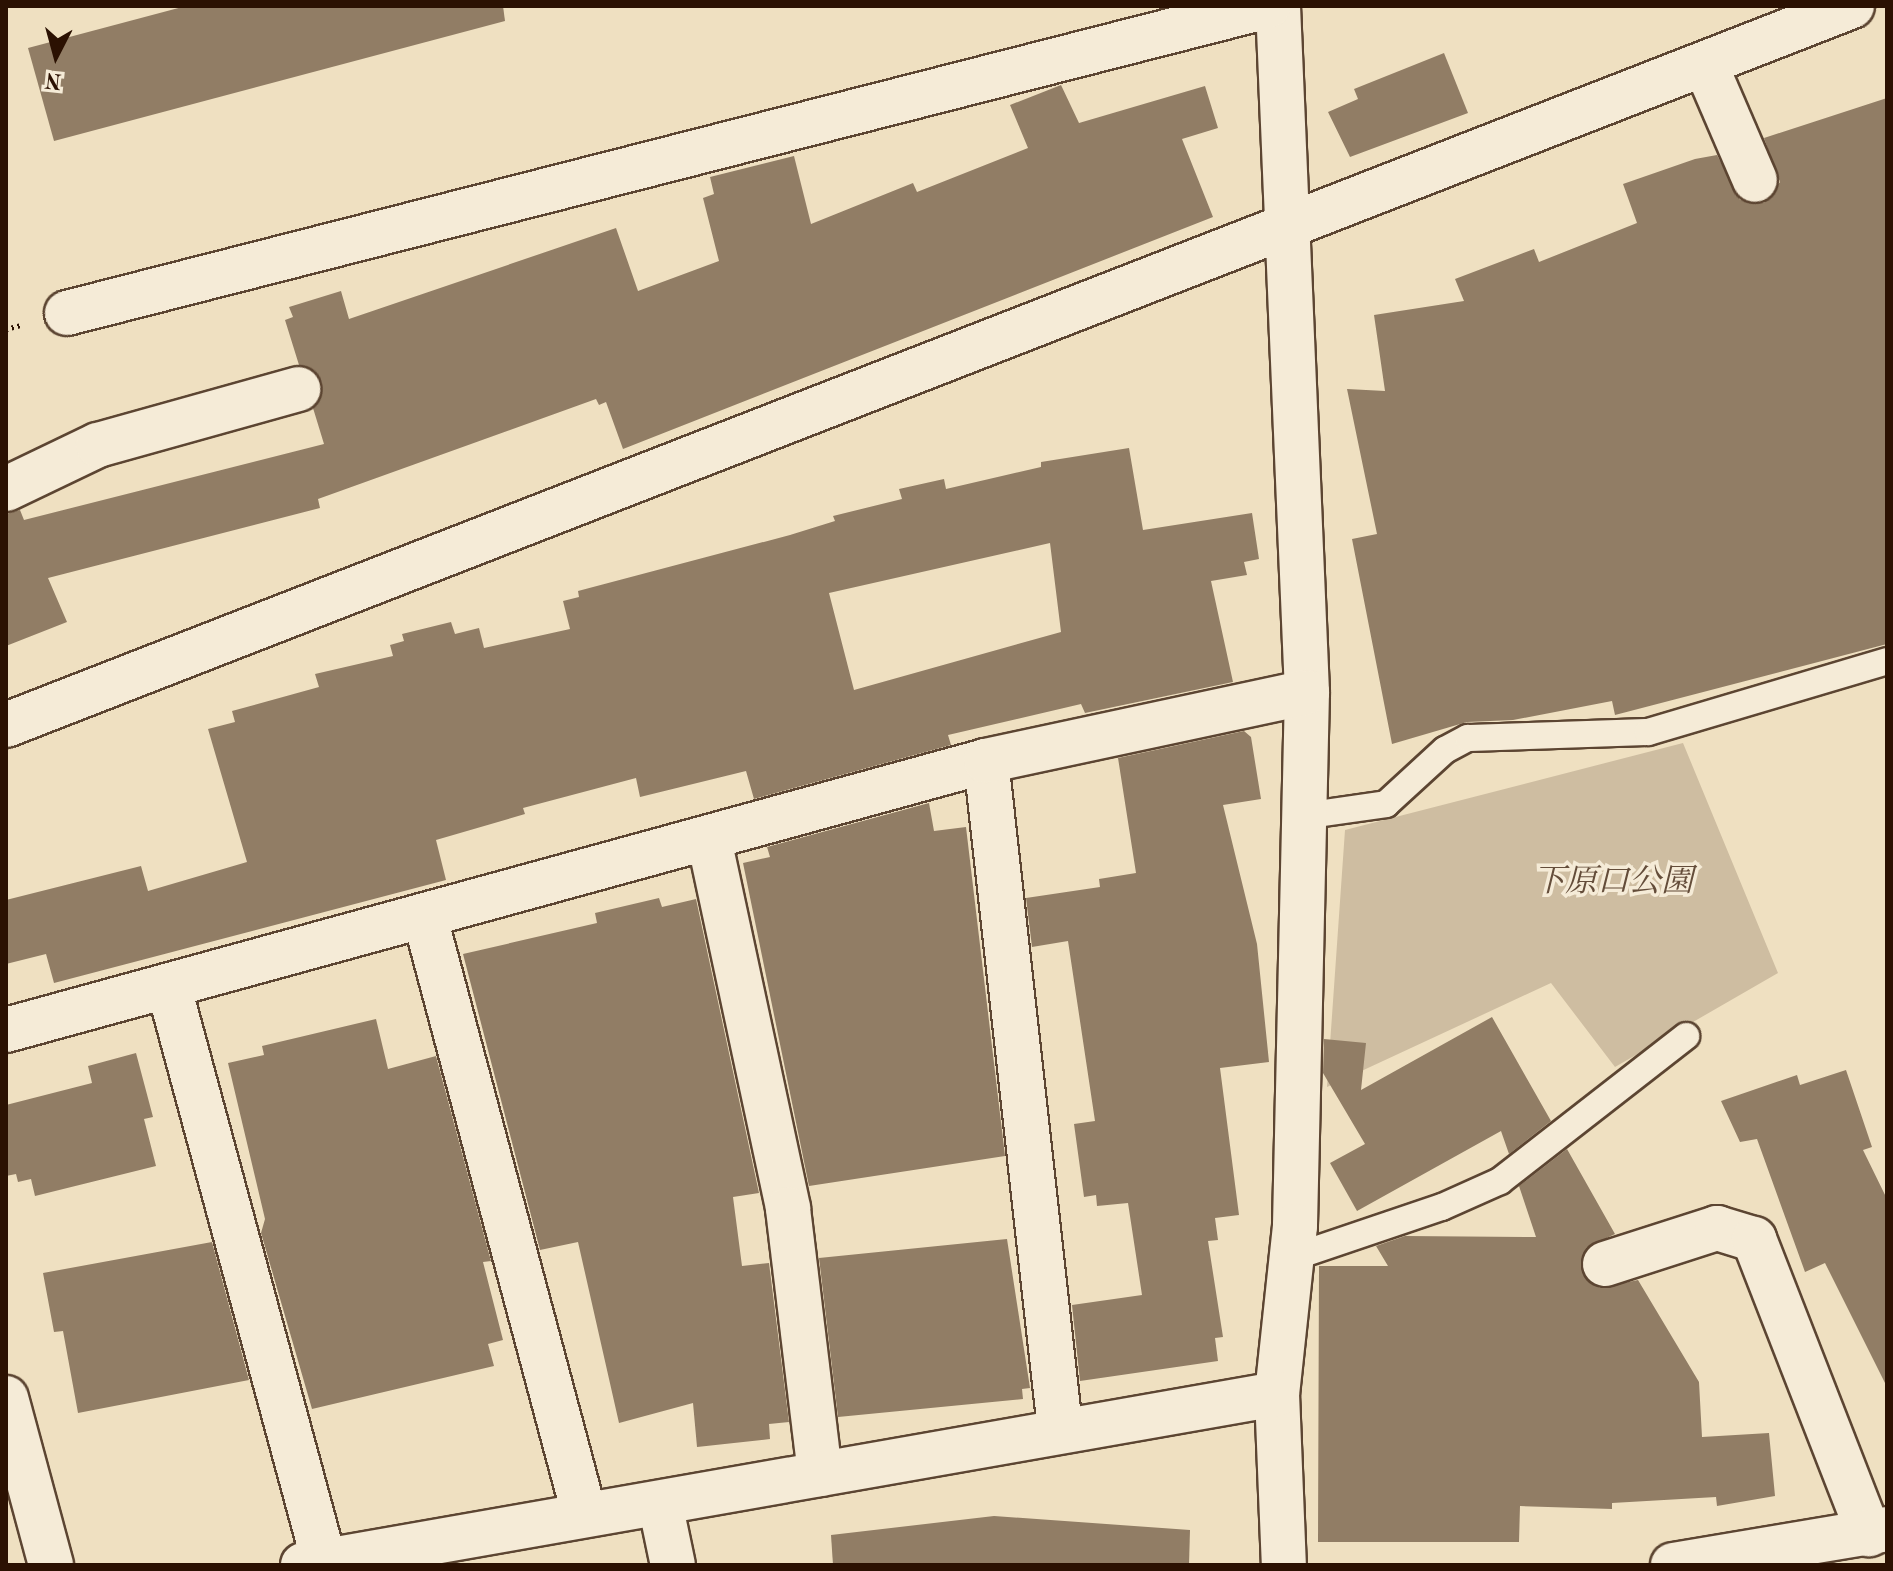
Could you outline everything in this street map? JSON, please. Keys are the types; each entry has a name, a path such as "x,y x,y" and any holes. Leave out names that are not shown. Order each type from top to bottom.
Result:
{"street":[{"path":"67,313 1268,6"},
{"path":"1278,6 1307,692 1291,1258 1277,1394 1284,1565"},
{"path":"6,725 1852,6"},
{"path":"1705,64 1755,180"},
{"path":"6,489 98,445 298,389"},
{"path":"6,1030 425,918 986,761 1307,692"},
{"path":"986,761 1060,1428"},
{"path":"709,839 788,1209 820,1474"},
{"path":"425,918 584,1513"},
{"path":"169,988 314,1563 584,1513 660,1503 1060,1428 1277,1394"},
{"path":"1605,1264 1717,1228 1754,1239 1878,1532 1673,1565"},
{"path":"6,1398 51,1565"},
{"path":"660,1503 673,1565"}],"lane":[{"path":"1303,816 1386,804 1445,750 1468,738 1648,732 1887,661"},
{"path":"1291,1258 1442,1207 1500,1181 1686,1036"}],"green space":[{"name":"下原口公園","path":"1683,743 1778,973 1615,1067 1551,983 1327,1087 1345,830"}],"building":[{"path":"186,6 503,6 505,21 54,141 28,48"},
{"path":"1444,53 1468,113 1350,157 1328,112 1358,99 1354,89"},
{"path":"1061,85 1079,123 1205,86 1218,128 1182,139 1213,217 623,449 606,402 599,405 596,399 318,499 320,508 48,578 67,622 6,646 6,514 20,510 24,520 324,444 313,408 322,383 315,371 299,365 285,320 293,317 289,307 341,291 349,319 616,228 638,291 719,261 703,198 714,194 710,177 794,156 811,224 913,183 917,192 1028,148 1010,105"},
{"path":"1887,98 1887,644 1615,715 1612,701 1513,720 1467,722 1392,744 1352,539 1377,534 1347,389 1385,391 1374,315 1464,301 1455,279 1534,249 1539,262 1637,223 1623,184 1695,159 1717,155 1740,200 1764,203 1780,182 1764,138"},
{"path":"1129,448 1143,530 1252,513 1259,559 1244,562 1247,575 1211,581 1233,682 1085,713 1081,704 948,735 951,745 754,799 746,771 640,797 636,778 523,808 525,814 436,840 446,880 54,983 46,954 6,964 6,900 141,866 148,891 247,862 208,729 235,722 232,711 319,687 315,674 393,656 390,645 404,641 402,634 451,622 455,634 479,628 484,648 570,629 563,601 579,597 578,591 835,521 833,516 902,499 899,489 944,479 946,489 1041,467 1041,462","holes":["1050,543 1061,632 854,690 829,593"]},
{"path":"1244,731 1251,737 1261,799 1223,805 1257,944 1269,1062 1220,1068 1239,1215 1215,1218 1218,1240 1208,1241 1223,1337 1215,1338 1218,1361 1080,1381 1072,1305 1142,1295 1128,1203 1097,1206 1096,1195 1084,1197 1074,1124 1095,1121 1068,941 1032,947 1026,898 1100,887 1099,879 1136,873 1118,758"},
{"path":"929,803 934,831 966,827 1005,1156 809,1186 743,863 770,857 767,847"},
{"path":"659,898 662,907 696,899 759,1193 733,1197 742,1266 769,1263 789,1422 769,1424 770,1439 697,1447 693,1403 619,1423 578,1242 540,1250 463,954 597,923 595,913"},
{"path":"1492,1017 1551,1121 1509,1154 1501,1131 1357,1211 1330,1163 1365,1144 1323,1073 1324,1039 1366,1043 1361,1090"},
{"path":"376,1019 388,1069 436,1056 491,1261 483,1262 503,1340 488,1344 494,1366 312,1409 261,1233 265,1219 228,1063 264,1055 262,1046"},
{"path":"136,1053 153,1117 144,1119 156,1166 35,1196 31,1179 18,1182 16,1174 6,1176 6,1105 92,1083 88,1066"},
{"path":"1846,1070 1872,1147 1863,1150 1887,1199 1887,1387 1825,1263 1805,1272 1757,1139 1740,1142 1721,1101 1797,1075 1800,1085"},
{"path":"1567,1149 1615,1234 1586,1248 1582,1272 1600,1288 1638,1280 1699,1382 1702,1437 1769,1433 1775,1496 1717,1506 1716,1497 1612,1503 1612,1509 1520,1506 1519,1542 1318,1542 1319,1266 1388,1266 1376,1246 1405,1236 1536,1237 1519,1186"},
{"path":"1007,1239 1030,1388 1022,1389 1023,1399 838,1417 819,1258"},
{"path":"212,1242 249,1380 78,1413 63,1331 54,1332 43,1273"},
{"path":"994,1516 1190,1530 1189,1565 833,1565 831,1535"}]}
